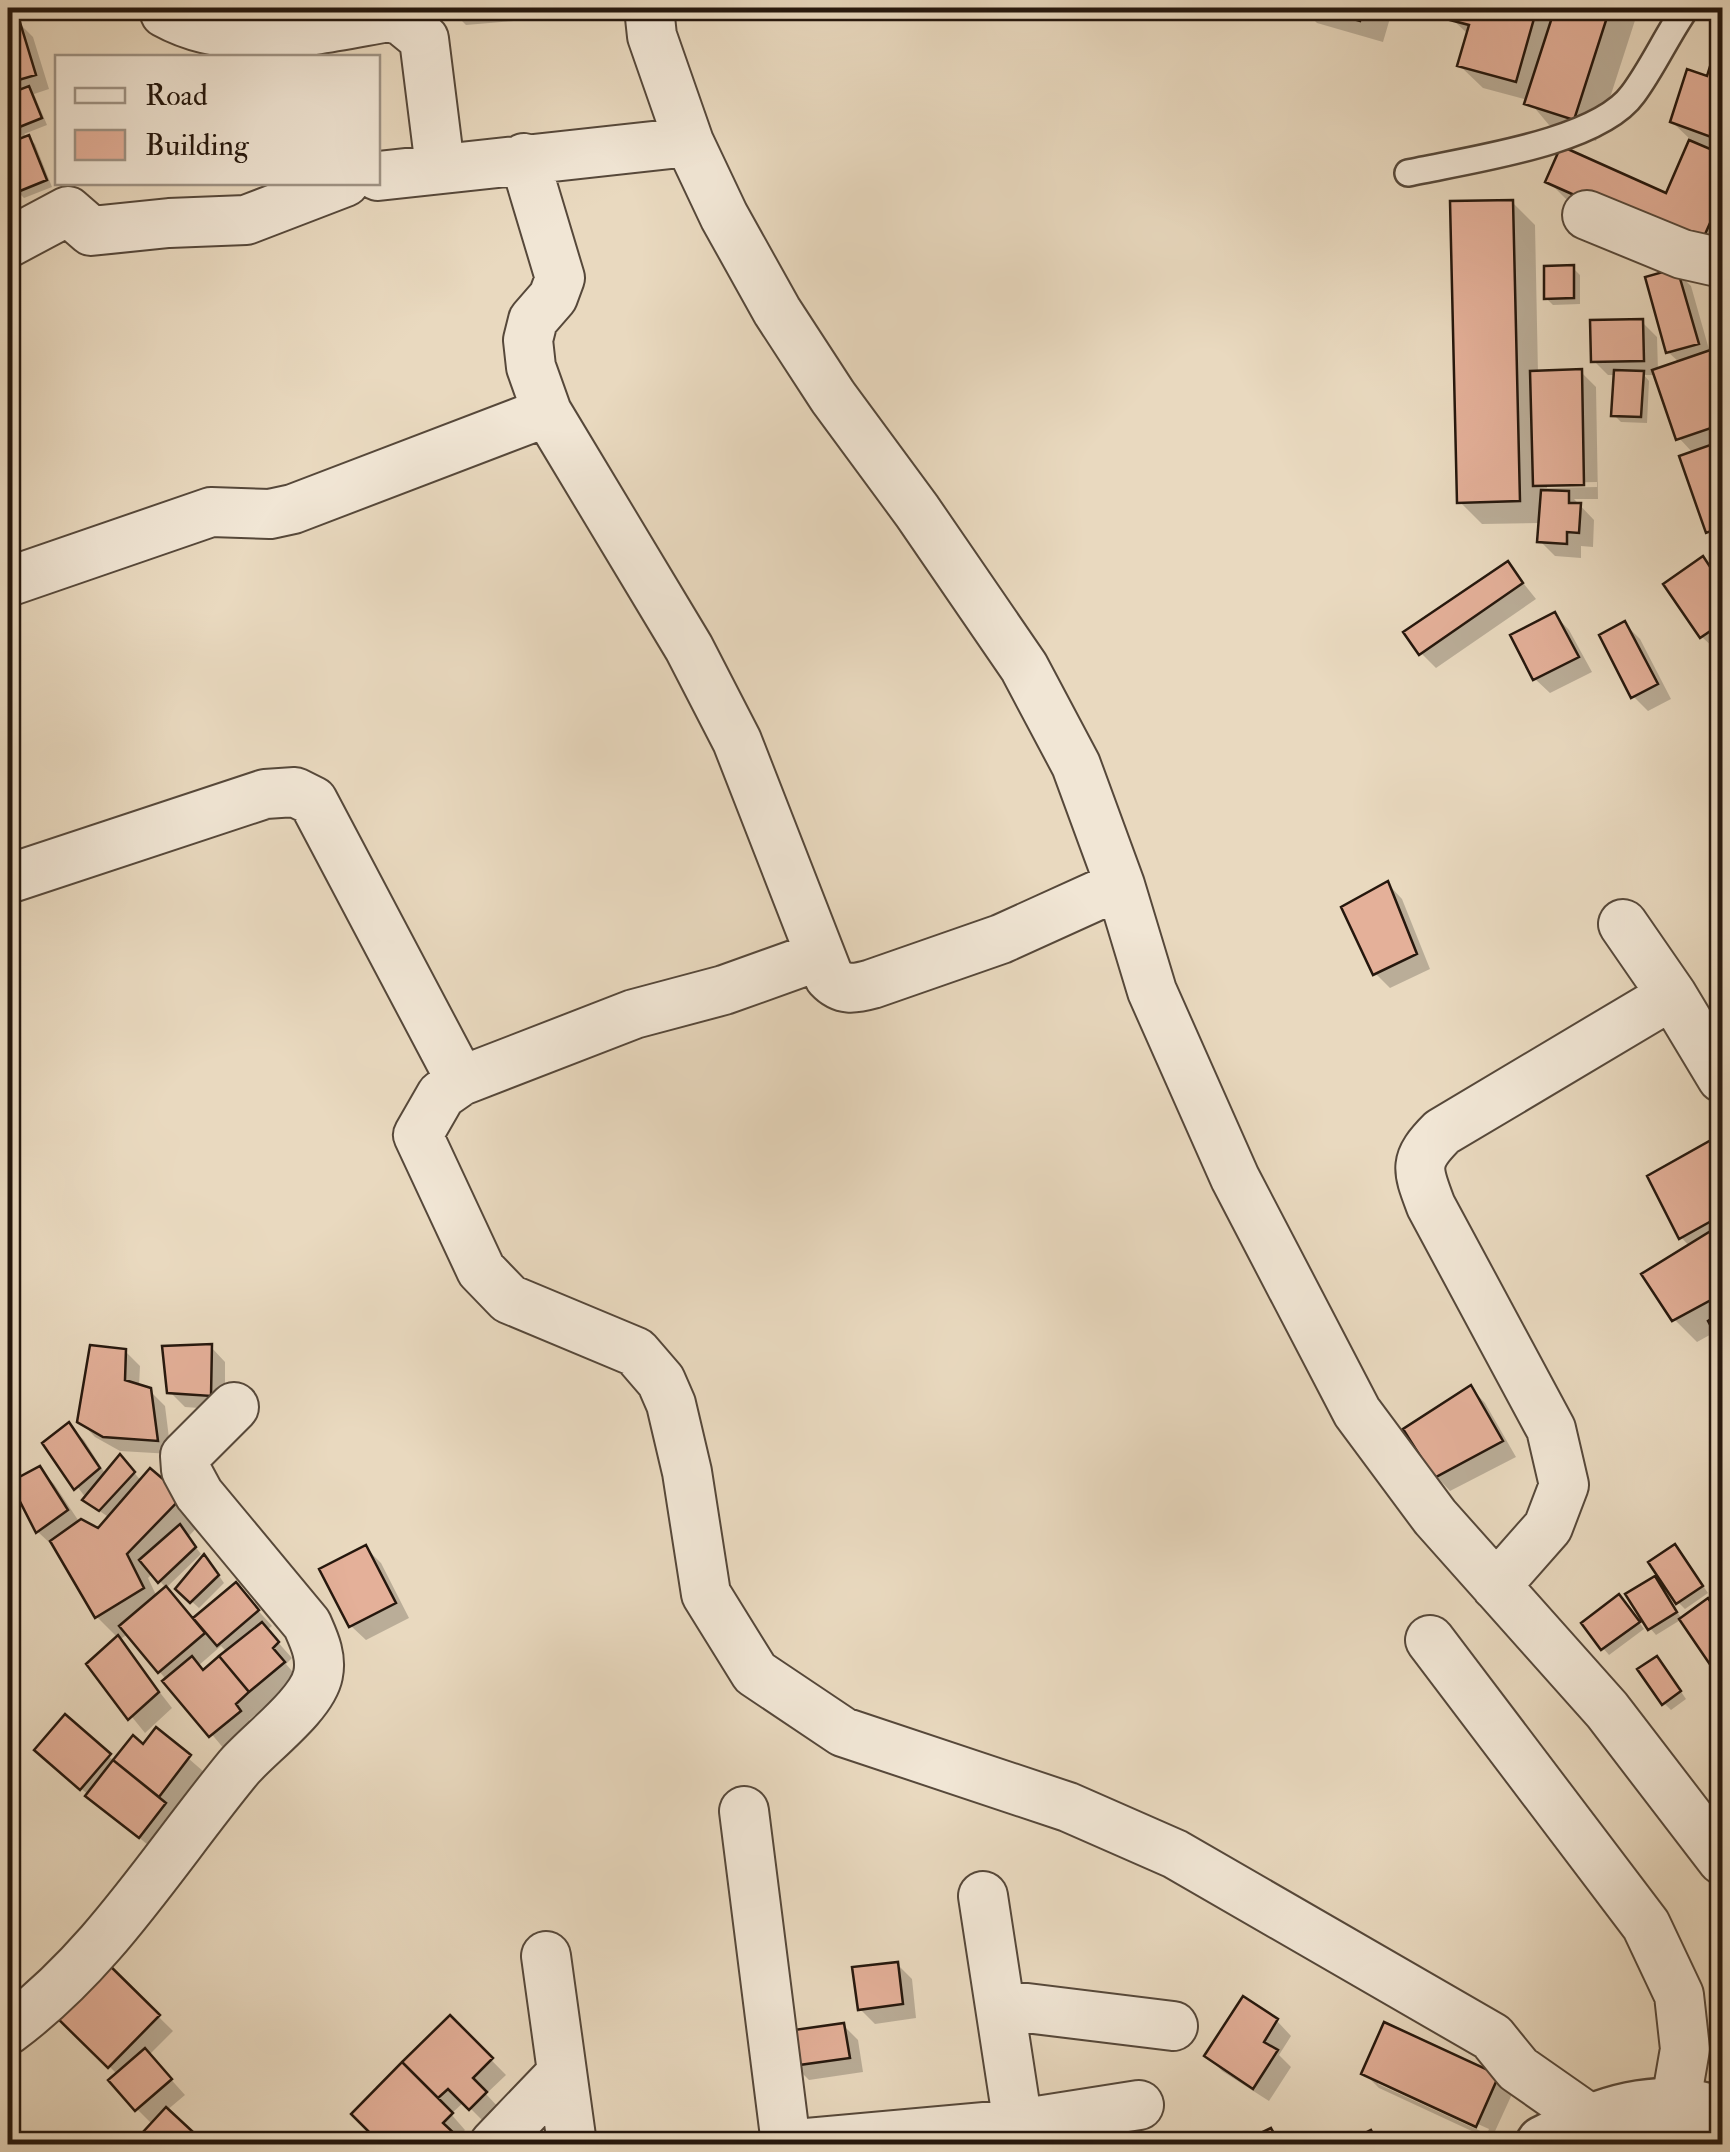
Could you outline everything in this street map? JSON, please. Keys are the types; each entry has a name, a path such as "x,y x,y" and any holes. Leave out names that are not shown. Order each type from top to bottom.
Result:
{"street":[{"path":"163,8 190,27 256,35 298,33 389,17 402,21 424,39 440,167"},
{"path":"649,8 652,36 689,142 733,232 823,383 1024,667 1076,765 1120,885 1152,991 1291,1291 1357,1412 1435,1517 1607,1710 1722,1860"},
{"path":"380,176 689,142"},
{"path":"524,158 560,278 552,297 533,320 528,340 531,368 547,412 689,648 737,741 820,956 835,984 854,990 1001,940 1120,885"},
{"path":"8,242 68,210 92,231 246,220 337,185"},
{"path":"1587,215 1682,254 1722,263"},
{"path":"8,582 211,512 270,514 293,508 547,412"},
{"path":"8,879 265,794 295,792 313,801 462,1082"},
{"path":"1623,924 1722,1078"},
{"path":"820,956 724,990 634,1014 462,1082 441,1095 418,1135 481,1270 509,1300 636,1352 661,1381 672,1404 688,1472 706,1594 755,1672 843,1732 1068,1808 1175,1854 1492,2038 1568,2132 1621,2111 1699,2111 1685,2049 1679,1995 1646,1925 1430,1640"},
{"path":"1496,1586 1548,1527 1564,1485 1551,1429 1431,1206 1418,1172 1424,1150 1442,1132 1672,995"},
{"path":"8,2030 70,1980 240,1766 310,1693 318,1677 317,1645 307,1624 199,1494 186,1470 185,1456 234,1408"},
{"path":"744,1810 786,2144"},
{"path":"983,1896 1018,2124"},
{"path":"546,1956 572,2144"},
{"path":"1002,2005 1173,2026"},
{"path":"494,2144 562,2073"},
{"path":"796,2144 1018,2124 1139,2105"}],"lane":[{"path":"1408,173 1525,146 1602,123 1632,97 1686,8"}],"building":[{"path":"1315,8 1364,8 1360,21"},
{"path":"1453,8 1537,8 1516,82 1457,66 1469,25 1450,20"},
{"path":"1555,8 1610,8 1574,120 1524,104"},
{"path":"19,19 36,75 8,83 8,23"},
{"path":"1722,27 1722,141 1670,122 1687,69 1707,76"},
{"path":"29,86 42,118 12,130 8,94"},
{"path":"29,135 47,180 15,193 8,175 8,143"},
{"path":"1689,140 1722,154 1722,196 1698,250 1545,182 1561,146 1666,193"},
{"path":"1513,200 1520,501 1457,503 1450,201"},
{"path":"1574,265 1574,298 1544,299 1544,266"},
{"path":"1677,268 1699,344 1666,353 1645,277"},
{"path":"1643,319 1644,361 1591,362 1590,320"},
{"path":"1722,346 1722,404 1711,408 1717,426 1676,440 1652,370"},
{"path":"1582,369 1584,485 1533,486 1530,371"},
{"path":"1614,370 1644,371 1641,417 1611,416"},
{"path":"1713,444 1722,471 1722,527 1706,533 1679,456"},
{"path":"1541,490 1569,491 1569,503 1581,503 1579,533 1567,532 1567,544 1537,542"},
{"path":"1703,556 1722,585 1722,623 1700,638 1663,584"},
{"path":"1508,561 1523,583 1419,655 1403,632"},
{"path":"1555,612 1579,657 1533,680 1510,635"},
{"path":"1625,621 1658,684 1631,698 1599,635"},
{"path":"1388,881 1417,954 1373,975 1341,907"},
{"path":"1713,1139 1722,1155 1722,1215 1679,1239 1647,1176"},
{"path":"1722,1224 1722,1294 1672,1321 1641,1274"},
{"path":"1722,1312 1722,1347 1708,1321"},
{"path":"212,1344 211,1396 167,1393 162,1346"},
{"path":"90,1345 126,1349 125,1380 151,1388 158,1441 103,1437 77,1422"},
{"path":"1471,1385 1503,1441 1434,1478 1403,1429"},
{"path":"69,1422 100,1468 74,1490 42,1443"},
{"path":"120,1454 135,1472 99,1511 82,1500"},
{"path":"40,1466 68,1510 36,1533 10,1482"},
{"path":"150,1468 183,1496 127,1554 144,1588 95,1618 50,1541 81,1519 98,1528"},
{"path":"180,1524 196,1547 158,1583 139,1560"},
{"path":"1675,1544 1703,1586 1676,1604 1648,1562"},
{"path":"366,1545 396,1603 349,1627 319,1569"},
{"path":"204,1554 219,1575 190,1603 175,1589"},
{"path":"1655,1576 1677,1612 1648,1630 1625,1594"},
{"path":"236,1582 259,1610 217,1646 193,1618"},
{"path":"166,1586 205,1633 158,1673 119,1626"},
{"path":"1619,1594 1640,1622 1601,1650 1581,1623"},
{"path":"1708,1598 1722,1619 1722,1658 1711,1666 1679,1619"},
{"path":"262,1622 279,1642 273,1648 285,1662 249,1692 219,1656"},
{"path":"118,1635 159,1692 128,1720 86,1664"},
{"path":"192,1656 203,1670 219,1656 249,1692 236,1704 241,1711 209,1737 162,1681"},
{"path":"1657,1656 1681,1691 1662,1705 1637,1669"},
{"path":"65,1714 111,1754 80,1790 34,1750"},
{"path":"156,1727 191,1755 159,1797 113,1760 133,1735 143,1744"},
{"path":"113,1760 166,1803 139,1838 85,1796"},
{"path":"101,1957 160,2015 108,2068 49,2010"},
{"path":"898,1962 903,2004 858,2010 852,1967"},
{"path":"1243,1996 1278,2019 1264,2042 1278,2050 1253,2089 1204,2056"},
{"path":"450,2015 493,2058 473,2078 487,2092 469,2110 448,2089 438,2098 402,2062"},
{"path":"1384,2022 1499,2075 1476,2127 1361,2074"},
{"path":"844,2023 850,2058 792,2066 787,2031"},
{"path":"145,2048 172,2079 135,2111 108,2080"},
{"path":"402,2062 453,2113 443,2123 457,2136 449,2144 381,2144 351,2114"},
{"path":"166,2107 206,2144 132,2144"},
{"path":"1271,2128 1280,2144 1244,2141"},
{"path":"1371,2130 1379,2144 1343,2144"}]}
